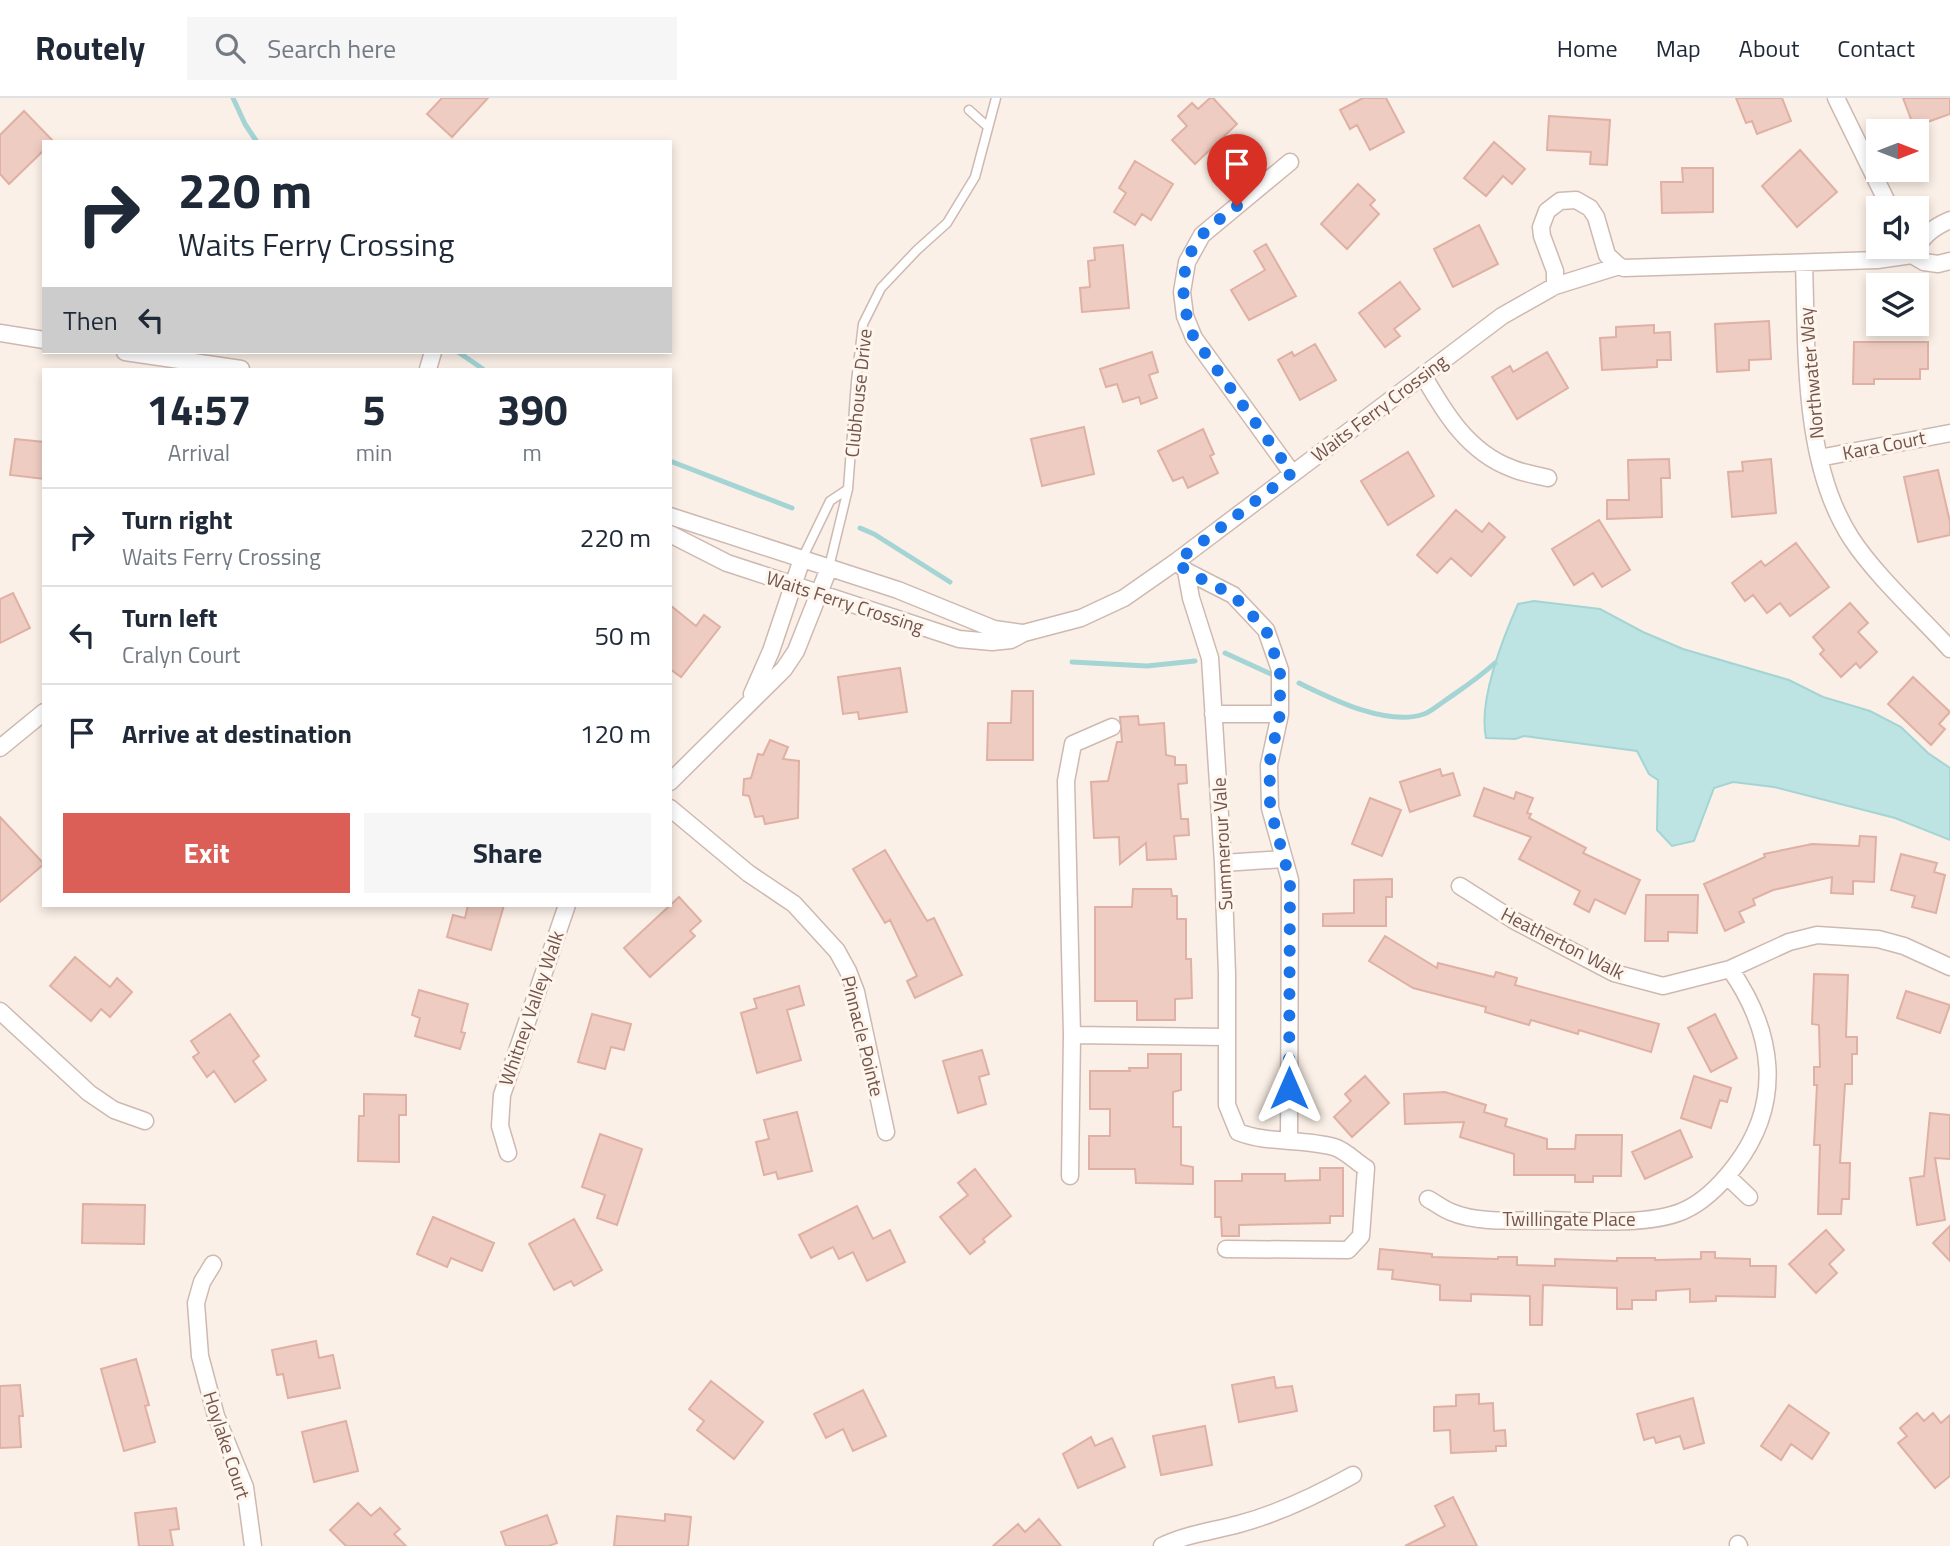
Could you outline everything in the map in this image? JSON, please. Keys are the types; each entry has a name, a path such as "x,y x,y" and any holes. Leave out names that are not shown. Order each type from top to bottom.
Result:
{"street":[{"path":"1836,98 1884,196"},
{"path":"1290,162 1202,235 1187,262 1182,292 1185,316 1194,338 1292,473"},
{"path":"1555,286 1555,271 1541,227 1547,211 1560,201 1576,200 1590,208 1596,217 1607,255 1619,266"},
{"path":"1929,232 1950,220"},
{"name":"Waits Ferry Crossing","path":"672,535 727,563 959,639 1011,640 1081,618 1182,566 1292,473 1423,374 1502,316 1555,286 1619,266 1624,268 1881,259"},
{"name":"Waits Ferry Crossing","path":"1920,259 1938,264 1950,261"},
{"name":"Northwater Way","path":"1804,263 1808,381 1819,458 1839,517 1865,557 1950,649"},
{"path":"0,333 42,340"},
{"path":"139,354 234,368"},
{"path":"1423,374 1445,414 1474,445 1509,468 1548,478"},
{"name":"Kara Court","path":"1819,458 1950,433"},
{"name":"Waits Ferry Crossing","path":"672,517 898,590 994,629 1024,634"},
{"path":"749,702 771,652 802,559"},
{"path":"1182,566 1233,595 1266,630 1280,670 1280,714 1269,765 1270,808 1290,880 1289,1140 1337,1148 1366,1168 1361,1236 1348,1250 1226,1249"},
{"name":"Summerour Vale","path":"1182,566 1210,658 1216,727 1227,974 1227,1105 1238,1132 1254,1139 1289,1140"},
{"path":"672,780 784,669 796,652 829,568"},
{"path":"0,748 42,714"},
{"path":"1213,715 1280,714"},
{"path":"1070,1175 1072,1035 1066,781 1073,744 1112,727"},
{"name":"Pinnacle Pointe","path":"672,810 748,873 793,904 837,951 856,992 886,1132"},
{"path":"1223,863 1283,859"},
{"name":"Heatherton Walk","path":"1461,886 1515,921 1614,973 1663,986 1730,970 1789,942 1818,935 1878,939 1904,946 1950,967"},
{"name":"Whitney Valley Walk","path":"508,1153 500,1126 502,1094 566,907"},
{"name":"Twillingate Place","path":"1428,1199 1453,1213 1485,1219 1613,1222 1652,1218 1683,1211 1704,1198 1727,1176 1744,1153 1756,1129 1764,1103 1768,1074 1766,1047 1758,1018 1747,993 1730,970"},
{"path":"0,1011 89,1093 114,1110 145,1121"},
{"path":"1072,1035 1226,1037"},
{"path":"1727,1176 1749,1197"},
{"name":"Hoylake Court","path":"213,1264 202,1282 196,1303 200,1356 216,1416 245,1487 253,1546"},
{"path":"1162,1546 1181,1536 1239,1524 1280,1511 1353,1475"}],"lane":[{"name":"Clubhouse Drive","path":"829,568 848,489 863,324 881,288 947,223 975,177 996,98"},
{"path":"968,110 988,127"},
{"path":"802,559 830,501 848,489"}],"water":[{"path":"1534,601 1600,609 1683,649 1789,680 1823,697 1870,711 1901,727 1928,753 1950,768 1950,840 1895,818 1774,787 1733,782 1714,788 1694,841 1672,846 1657,830 1658,780 1649,774 1637,751 1524,736 1515,739 1486,738 1486,706 1499,651 1518,604"}],"building":[{"path":"442,98 488,98 452,137 427,114"},
{"path":"1210,98 1237,124 1195,164 1172,140 1187,126 1178,116 1192,103 1198,109"},
{"path":"1363,98 1386,98 1404,132 1370,150 1357,125 1350,129 1340,110"},
{"path":"1736,98 1782,98 1791,121 1757,134 1752,121 1746,123"},
{"path":"1903,98 1950,98 1950,114 1929,122 1929,119 1911,119"},
{"path":"24,111 52,140 42,140 42,152 9,184 0,174 0,135"},
{"path":"1549,116 1610,120 1607,165 1590,164 1591,152 1547,150"},
{"path":"1494,142 1525,169 1512,184 1503,176 1486,196 1464,178"},
{"path":"1800,150 1837,192 1797,227 1762,186"},
{"path":"1135,161 1173,184 1151,220 1142,214 1135,225 1114,212 1126,193 1119,188"},
{"path":"1682,168 1713,168 1713,212 1662,213 1661,182 1683,182"},
{"path":"1358,184 1375,200 1370,205 1379,214 1347,249 1321,224"},
{"path":"1479,225 1498,264 1453,287 1434,249"},
{"path":"1266,244 1296,296 1249,320 1231,290 1265,270 1254,251"},
{"path":"1123,245 1129,308 1082,312 1080,288 1090,287 1088,261 1095,260 1094,248"},
{"path":"1400,282 1420,309 1394,329 1400,336 1385,347 1359,313"},
{"path":"1769,321 1771,359 1749,360 1749,370 1717,372 1715,324"},
{"path":"1654,325 1654,333 1670,332 1671,360 1657,360 1657,367 1602,370 1600,338 1616,337 1616,327"},
{"path":"1854,342 1928,342 1928,369 1920,369 1920,379 1874,379 1874,384 1853,384"},
{"path":"1315,344 1336,380 1300,400 1278,360 1292,352 1294,356"},
{"path":"1152,352 1158,372 1149,375 1157,398 1141,404 1139,397 1123,402 1117,384 1106,387 1100,369"},
{"path":"1547,352 1568,388 1517,419 1492,377 1510,366 1513,372"},
{"path":"1084,427 1094,474 1042,486 1031,439"},
{"path":"1203,429 1214,454 1210,456 1218,473 1188,488 1183,477 1173,481 1158,451"},
{"path":"15,439 42,442 42,479 10,475"},
{"path":"1408,452 1434,496 1388,525 1361,481"},
{"path":"1669,459 1670,478 1661,478 1662,517 1607,519 1607,500 1629,500 1628,460"},
{"path":"1771,459 1776,513 1732,517 1728,472 1743,471 1742,462"},
{"path":"1938,470 1950,522 1950,535 1918,542 1904,477"},
{"path":"1456,510 1482,532 1489,523 1505,537 1471,576 1451,558 1437,573 1417,555"},
{"path":"1599,520 1630,570 1602,587 1593,573 1574,585 1552,549"},
{"path":"1796,543 1829,587 1790,616 1780,603 1767,613 1753,595 1745,601 1732,583 1761,561 1765,566"},
{"path":"13,593 30,628 0,643 0,599"},
{"path":"1850,603 1868,623 1858,632 1877,652 1860,668 1856,663 1841,677 1820,654 1824,650 1813,637"},
{"path":"672,607 696,626 704,615 720,627 681,677 672,670"},
{"path":"900,668 907,712 859,719 858,712 843,714 838,677"},
{"path":"1913,677 1950,712 1939,724 1945,729 1931,745 1888,704"},
{"path":"1012,691 1033,691 1033,760 987,760 988,723 1011,723"},
{"path":"1138,716 1139,725 1164,723 1166,755 1175,757 1175,765 1186,765 1187,783 1178,784 1181,819 1188,819 1189,835 1174,836 1176,859 1147,860 1146,843 1120,864 1119,837 1094,838 1091,782 1108,781 1117,742 1122,742 1120,717"},
{"path":"770,740 788,747 783,759 799,761 798,818 765,824 763,816 755,817 749,796 743,795 744,779 751,778 758,754 763,755"},
{"path":"1440,769 1442,776 1453,773 1460,795 1410,812 1400,782"},
{"path":"1484,788 1514,799 1516,792 1533,798 1527,813 1531,814 1529,818 1586,848 1583,853 1640,880 1625,914 1595,899 1589,912 1574,904 1580,891 1519,859 1531,837 1474,816"},
{"path":"1370,798 1401,810 1382,856 1352,844"},
{"path":"0,817 42,862 42,866 0,902"},
{"path":"1860,836 1876,837 1874,882 1853,881 1853,894 1831,893 1832,877 1773,890 1753,899 1755,905 1739,912 1744,922 1725,931 1704,884 1765,857 1764,854 1812,844 1859,846"},
{"path":"885,850 927,921 934,918 962,975 915,998 907,981 917,976 890,920 885,923 853,869"},
{"path":"1901,854 1937,863 1934,872 1945,875 1936,913 1912,907 1915,896 1891,890"},
{"path":"1392,879 1392,897 1386,897 1386,926 1323,926 1323,914 1354,913 1354,880"},
{"path":"1133,889 1171,889 1172,896 1177,896 1177,919 1186,919 1186,959 1191,959 1192,998 1175,999 1175,1020 1137,1020 1137,1001 1095,1001 1095,907 1132,907"},
{"path":"1646,895 1698,895 1697,933 1668,932 1668,941 1645,941"},
{"path":"679,897 701,921 690,931 695,936 650,977 624,948 668,907 672,907"},
{"path":"468,907 503,907 491,950 447,937 453,915 465,918"},
{"path":"1385,936 1437,968 1438,963 1494,977 1496,972 1517,978 1515,985 1659,1024 1651,1052 1579,1030 1578,1034 1531,1020 1529,1025 1485,1012 1486,1007 1413,988 1369,961"},
{"path":"75,957 110,987 117,978 132,992 110,1017 101,1009 91,1021 50,986"},
{"path":"1814,974 1848,975 1846,1037 1857,1037 1857,1054 1852,1054 1852,1084 1845,1084 1840,1163 1850,1163 1849,1199 1842,1199 1841,1214 1818,1214 1820,1145 1814,1145 1817,1085 1814,1085 1814,1067 1820,1067 1819,1025 1812,1024"},
{"path":"799,986 804,1005 787,1010 801,1060 757,1073 741,1013 757,1008 754,999"},
{"path":"419,990 468,1004 461,1032 465,1033 460,1049 415,1036 420,1018 412,1015"},
{"path":"1906,991 1950,1005 1940,1033 1897,1018"},
{"path":"230,1014 259,1056 253,1061 266,1080 235,1102 214,1071 207,1077 193,1057 199,1053 191,1041"},
{"path":"592,1014 631,1024 624,1050 611,1047 605,1069 578,1062"},
{"path":"1715,1014 1737,1058 1711,1072 1688,1028"},
{"path":"982,1050 989,1074 979,1077 986,1104 958,1113 943,1061"},
{"path":"1148,1054 1181,1054 1181,1090 1173,1092 1173,1127 1181,1127 1181,1165 1193,1167 1193,1184 1136,1183 1135,1169 1089,1169 1089,1136 1110,1136 1110,1109 1090,1109 1090,1071 1148,1068"},
{"path":"1365,1076 1389,1103 1352,1137 1334,1117 1351,1101 1345,1094"},
{"path":"1694,1076 1731,1088 1727,1102 1720,1100 1711,1128 1681,1118"},
{"path":"1445,1092 1486,1105 1484,1112 1507,1119 1505,1126 1547,1139 1547,1149 1575,1149 1576,1135 1622,1135 1621,1176 1593,1176 1593,1182 1575,1182 1575,1175 1514,1175 1514,1154 1460,1137 1464,1122 1405,1124 1404,1094"},
{"path":"364,1094 406,1095 406,1115 399,1115 399,1162 358,1161 359,1116 364,1116"},
{"path":"797,1112 812,1171 778,1179 776,1172 764,1175 756,1142 769,1139 764,1120"},
{"path":"1930,1113 1950,1115 1950,1159 1935,1158 1945,1220 1917,1225 1910,1178 1924,1176"},
{"path":"1680,1130 1692,1157 1645,1179 1632,1152"},
{"path":"600,1134 642,1149 617,1225 597,1218 605,1195 582,1187"},
{"path":"1320,1168 1343,1168 1343,1216 1330,1216 1330,1223 1239,1225 1239,1236 1222,1236 1221,1217 1215,1217 1215,1181 1242,1181 1242,1174 1285,1174 1285,1181 1320,1180"},
{"path":"975,1169 1011,1216 983,1239 985,1242 970,1254 940,1217 968,1195 958,1183"},
{"path":"83,1204 145,1205 144,1244 82,1243"},
{"path":"857,1206 873,1239 890,1230 905,1262 867,1281 853,1252 839,1259 833,1247 811,1258 799,1235"},
{"path":"433,1217 494,1243 482,1271 451,1258 447,1267 417,1254"},
{"path":"574,1219 602,1270 574,1286 571,1281 554,1290 529,1244"},
{"path":"1950,1226 1950,1261 1933,1243"},
{"path":"1826,1230 1844,1250 1829,1264 1837,1273 1816,1293 1789,1264"},
{"path":"1380,1249 1432,1254 1432,1257 1517,1257 1517,1265 1555,1266 1555,1259 1701,1259 1701,1252 1715,1252 1715,1258 1750,1259 1750,1266 1776,1266 1775,1297 1716,1296 1716,1301 1690,1302 1690,1289 1656,1291 1656,1300 1632,1300 1632,1309 1617,1309 1617,1288 1543,1285 1542,1325 1530,1325 1530,1296 1471,1294 1471,1301 1440,1300 1440,1285 1392,1279 1393,1270 1378,1269"},
{"path":"316,1341 319,1358 333,1355 340,1388 288,1398 283,1374 277,1375 272,1350"},
{"path":"136,1359 149,1405 145,1406 155,1442 124,1451 101,1369"},
{"path":"1274,1377 1276,1388 1292,1386 1297,1411 1239,1422 1232,1385"},
{"path":"711,1381 763,1422 734,1459 697,1430 704,1421 689,1409"},
{"path":"20,1385 23,1416 19,1416 21,1447 0,1448 0,1386"},
{"path":"863,1390 886,1436 853,1451 843,1429 826,1438 814,1414"},
{"path":"1479,1394 1479,1404 1493,1403 1494,1431 1505,1430 1506,1446 1496,1446 1496,1451 1451,1453 1450,1430 1434,1431 1434,1407 1456,1406 1456,1395"},
{"path":"1693,1398 1704,1443 1684,1449 1680,1436 1656,1443 1654,1437 1644,1440 1637,1414"},
{"path":"1789,1405 1829,1433 1812,1459 1791,1444 1781,1460 1761,1446"},
{"path":"1917,1413 1924,1421 1933,1413 1941,1423 1950,1415 1950,1476 1935,1488 1898,1443 1907,1436 1900,1428"},
{"path":"346,1421 358,1471 314,1482 302,1432"},
{"path":"1205,1426 1212,1465 1161,1475 1153,1436"},
{"path":"1091,1437 1095,1446 1112,1438 1125,1467 1078,1488 1063,1454"},
{"path":"1453,1497 1477,1546 1405,1546 1445,1526 1435,1506"},
{"path":"358,1503 371,1516 380,1508 400,1529 394,1534 406,1546 346,1546 330,1530"},
{"path":"176,1508 179,1529 170,1530 173,1546 139,1546 135,1513"},
{"path":"665,1514 691,1517 688,1546 614,1546 617,1516 665,1521"},
{"path":"547,1515 557,1543 549,1546 506,1546 501,1532"},
{"path":"1039,1519 1061,1546 993,1546 1018,1524 1025,1532"}],"waterway":[{"path":"233,98 256,140"},
{"path":"461,354 482,368"},
{"path":"672,462 792,508"},
{"path":"860,528 950,582"},
{"path":"1225,653 1271,674"},
{"path":"1072,662 1147,666 1195,661"},
{"path":"1299,683 1360,709 1394,717 1409,717 1431,710 1495,663"}],"route":[{"path":"1237,206 1202,235 1187,262 1182,292 1185,316 1194,338 1292,473 1177,561 1186,571 1233,595 1266,630 1280,670 1280,714 1269,765 1270,808 1290,880 1289,1088"}]}
